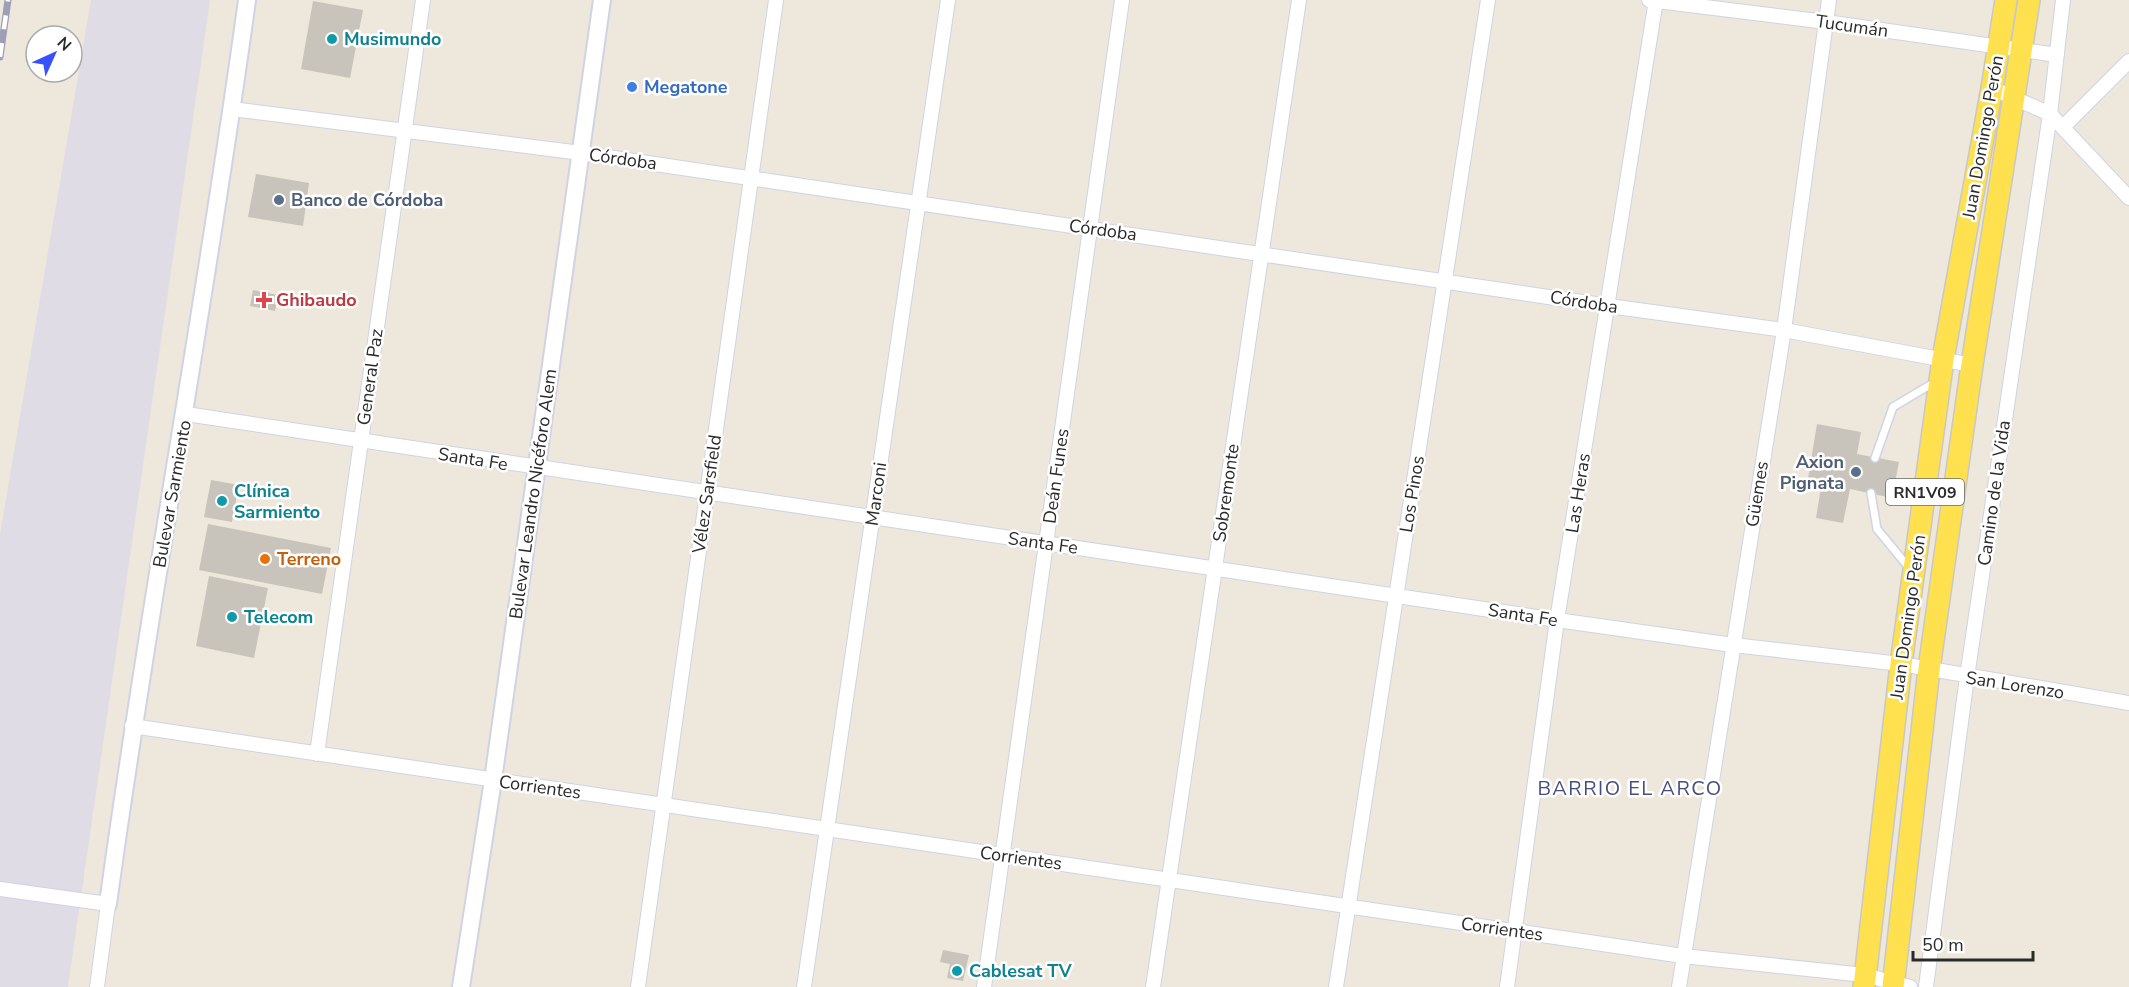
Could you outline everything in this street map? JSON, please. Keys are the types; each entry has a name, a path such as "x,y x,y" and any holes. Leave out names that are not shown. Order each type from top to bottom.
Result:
{"main road":[{"name":"Juan Domingo Perón","path":"1865,981 1901,664 1942,369 2006,0"},
{"name":"Juan Domingo Perón","path":"1899,986 1929,669 1972,365 2029,0"}],"street":[{"name":"Bulevar Sarmiento","path":"97,987 132,726 186,414 247,0"},
{"name":"General Paz","path":"317,754 423,0"},
{"name":"Bulevar Leandro Nicéforo Alem","path":"461,987 493,780 602,0"},
{"name":"Vélez Sarsfield","path":"638,987 776,0"},
{"name":"Marconi","path":"804,987 948,0"},
{"name":"Deán Funes","path":"984,987 1122,0"},
{"name":"Sobremonte","path":"1153,987 1299,0"},
{"name":"Los Pinos","path":"1336,987 1488,0"},
{"name":"Güemes","path":"1679,987 1784,330 1829,0"},
{"name":"Camino de la Vida","path":"1926,987 1967,677 2050,114 2063,0"},
{"name":"Tucumán","path":"1652,1 1826,22 2057,55"},
{"name":"Las Heras","path":"1507,987 1557,620 1609,306 1652,1"},
{"path":"2063,127 2129,61"},
{"path":"1992,88 2050,114 2129,198"},
{"name":"Córdoba","path":"232,109 581,153 1784,330 1942,369 1972,365"},
{"name":"Santa Fe","path":"186,414 872,519 1557,620 1733,645 1901,664"},
{"name":"San Lorenzo","path":"1901,664 2129,703"},
{"name":"Corrientes","path":"132,726 1348,907 1899,986"},
{"path":"0,889 108,904"}],"lane":[{"path":"1875,458 1893,407 1942,369"},
{"path":"1871,493 1877,529 1913,573"}],"shaded area":[{"path":"91,0 210,0 68,987 0,987 0,534 77,84 84,84 84,41"}],"building":[{"name":"Musimundo","path":"313,1 363,10 350,78 301,69"},
{"name":"Banco de Córdoba","path":"256,174 309,183 303,226 248,217"},
{"name":"Ghibaudo","path":"253,290 278,295 275,311 250,306"},
{"path":"1817,424 1861,432 1857,454 1899,462 1892,498 1850,489 1843,523 1816,518 1821,487 1807,485"},
{"name":"Clínica Sarmiento","path":"211,480 239,485 232,522 204,517"},
{"name":"Terreno","path":"208,524 331,548 322,594 199,570"},
{"name":"Telecom","path":"209,576 268,588 254,658 196,646"},
{"name":"Cablesat TV","path":"943,950 969,955 963,981 947,978 950,964 940,962"}],"railway":[{"path":"0,57 8,0"}],"place":[{"name":"Musimundo","path":"332,39"},
{"name":"Megatone","path":"632,87"},
{"name":"Banco de Córdoba","path":"279,200"},
{"name":"Ghibaudo","path":"264,300"},
{"name":"Axion Pignata","path":"1856,472"},
{"name":"Clínica Sarmiento","path":"222,501"},
{"name":"Terreno","path":"265,559"},
{"name":"Telecom","path":"232,617"},
{"name":"Cablesat TV","path":"957,971"}],"district":[{"name":"BARRIO EL ARCO","path":"1630,788"}]}
